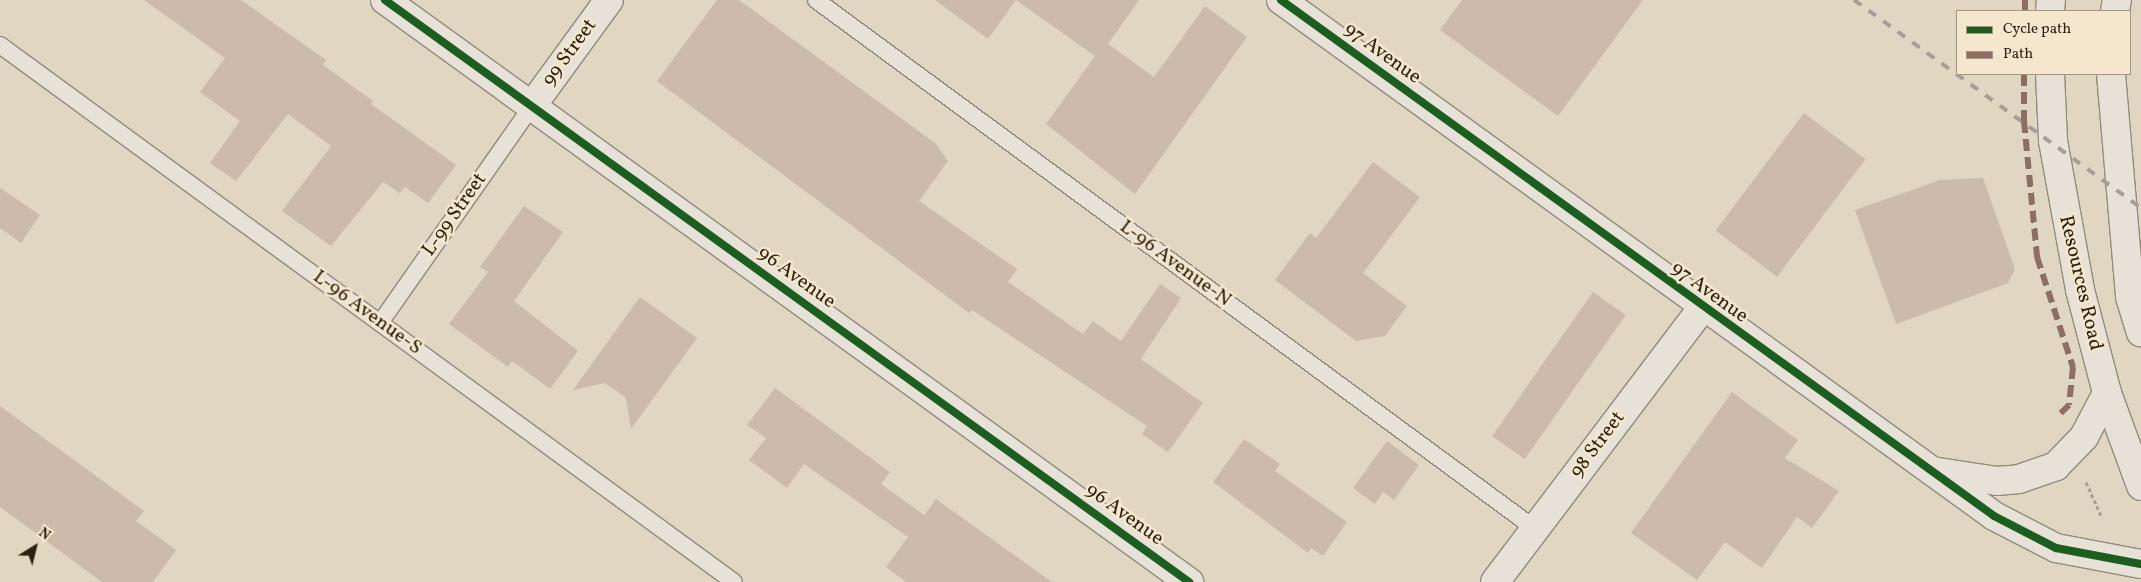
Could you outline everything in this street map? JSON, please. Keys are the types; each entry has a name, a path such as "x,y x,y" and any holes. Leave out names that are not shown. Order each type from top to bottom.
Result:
{"street":[{"name":"96 Avenue","path":"385,0 1189,582"},
{"name":"99 Street","path":"531,107 609,0"},
{"name":"97 Avenue","path":"1281,0 1702,308 1994,516 2056,548 2141,564"},
{"name":"Resources Road","path":"2050,75 2052,141 2062,208 2107,393 2141,486"},
{"path":"2111,75 2130,298 2141,332"},
{"name":"98 Street","path":"1495,582 1702,308"},
{"path":"1932,471 1997,481 2019,479 2056,466 2084,437 2107,393"}],"lane":[{"name":"L-96 Avenue-N","path":"816,0 1534,528"},
{"name":"L-96 Avenue-S","path":"0,45 734,582"},
{"name":"L-99 Street","path":"380,323 531,107"}],"path":[{"path":"2086,481 2101,516"}],"building":[{"path":"144,0 241,0 326,60 323,65 373,101 371,104 456,165 428,203 405,187 400,193 383,182 331,246 282,211 331,146 288,114 236,181 210,163 240,121 200,92 225,58"},
{"path":"717,0 739,0 935,143 948,161 919,201 1017,269 1008,282 1083,334 1093,321 1121,341 1160,284 1181,298 1141,359 1203,403 1168,452 1142,434 1147,426 972,310 969,313 657,81"},
{"path":"935,0 1016,0 988,39"},
{"path":"1016,0 1139,0 1108,44 1154,77 1205,6 1247,37 1135,194 1046,124 1095,56"},
{"path":"1462,0 1643,0 1558,116 1440,30"},
{"path":"1804,113 1865,159 1777,277 1716,230"},
{"path":"1373,162 1420,197 1363,273 1407,306 1385,336 1356,341 1275,280 1310,233 1316,238"},
{"path":"1983,178 2015,269 2008,283 1896,324 1855,210 1940,180"},
{"path":"0,188 40,215 21,243 0,228"},
{"path":"524,206 563,232 514,301 578,351 550,389 512,361 508,367 449,324 488,272 480,267"},
{"path":"1593,292 1626,315 1525,459 1492,436"},
{"path":"640,297 697,338 631,429 626,398 605,383 573,390"},
{"path":"775,388 890,472 881,484 924,515 936,499 1052,582 906,582 886,567 908,537 804,464 787,488 749,460 766,438 747,425"},
{"path":"1732,392 1798,440 1785,458 1839,491 1812,528 1797,517 1762,568 1725,542 1697,580 1631,533"},
{"path":"0,406 144,511 136,521 176,550 153,582 102,582 0,507"},
{"path":"1244,439 1280,464 1275,471 1347,522 1323,556 1311,548 1308,553 1213,482"},
{"path":"1387,441 1419,465 1394,500 1383,492 1375,504 1353,488"}],"railway":[{"path":"1854,0 1956,74"},
{"path":"1957,75 2141,208"}],"marked path":[{"path":"2025,0 2025,10"},
{"path":"2024,75 2024,121 2037,257 2073,367 2069,405 2056,418"}],"cycle path":[{"path":"385,0 1189,582"},
{"path":"1281,0 1994,516 2056,548 2141,564"}]}
